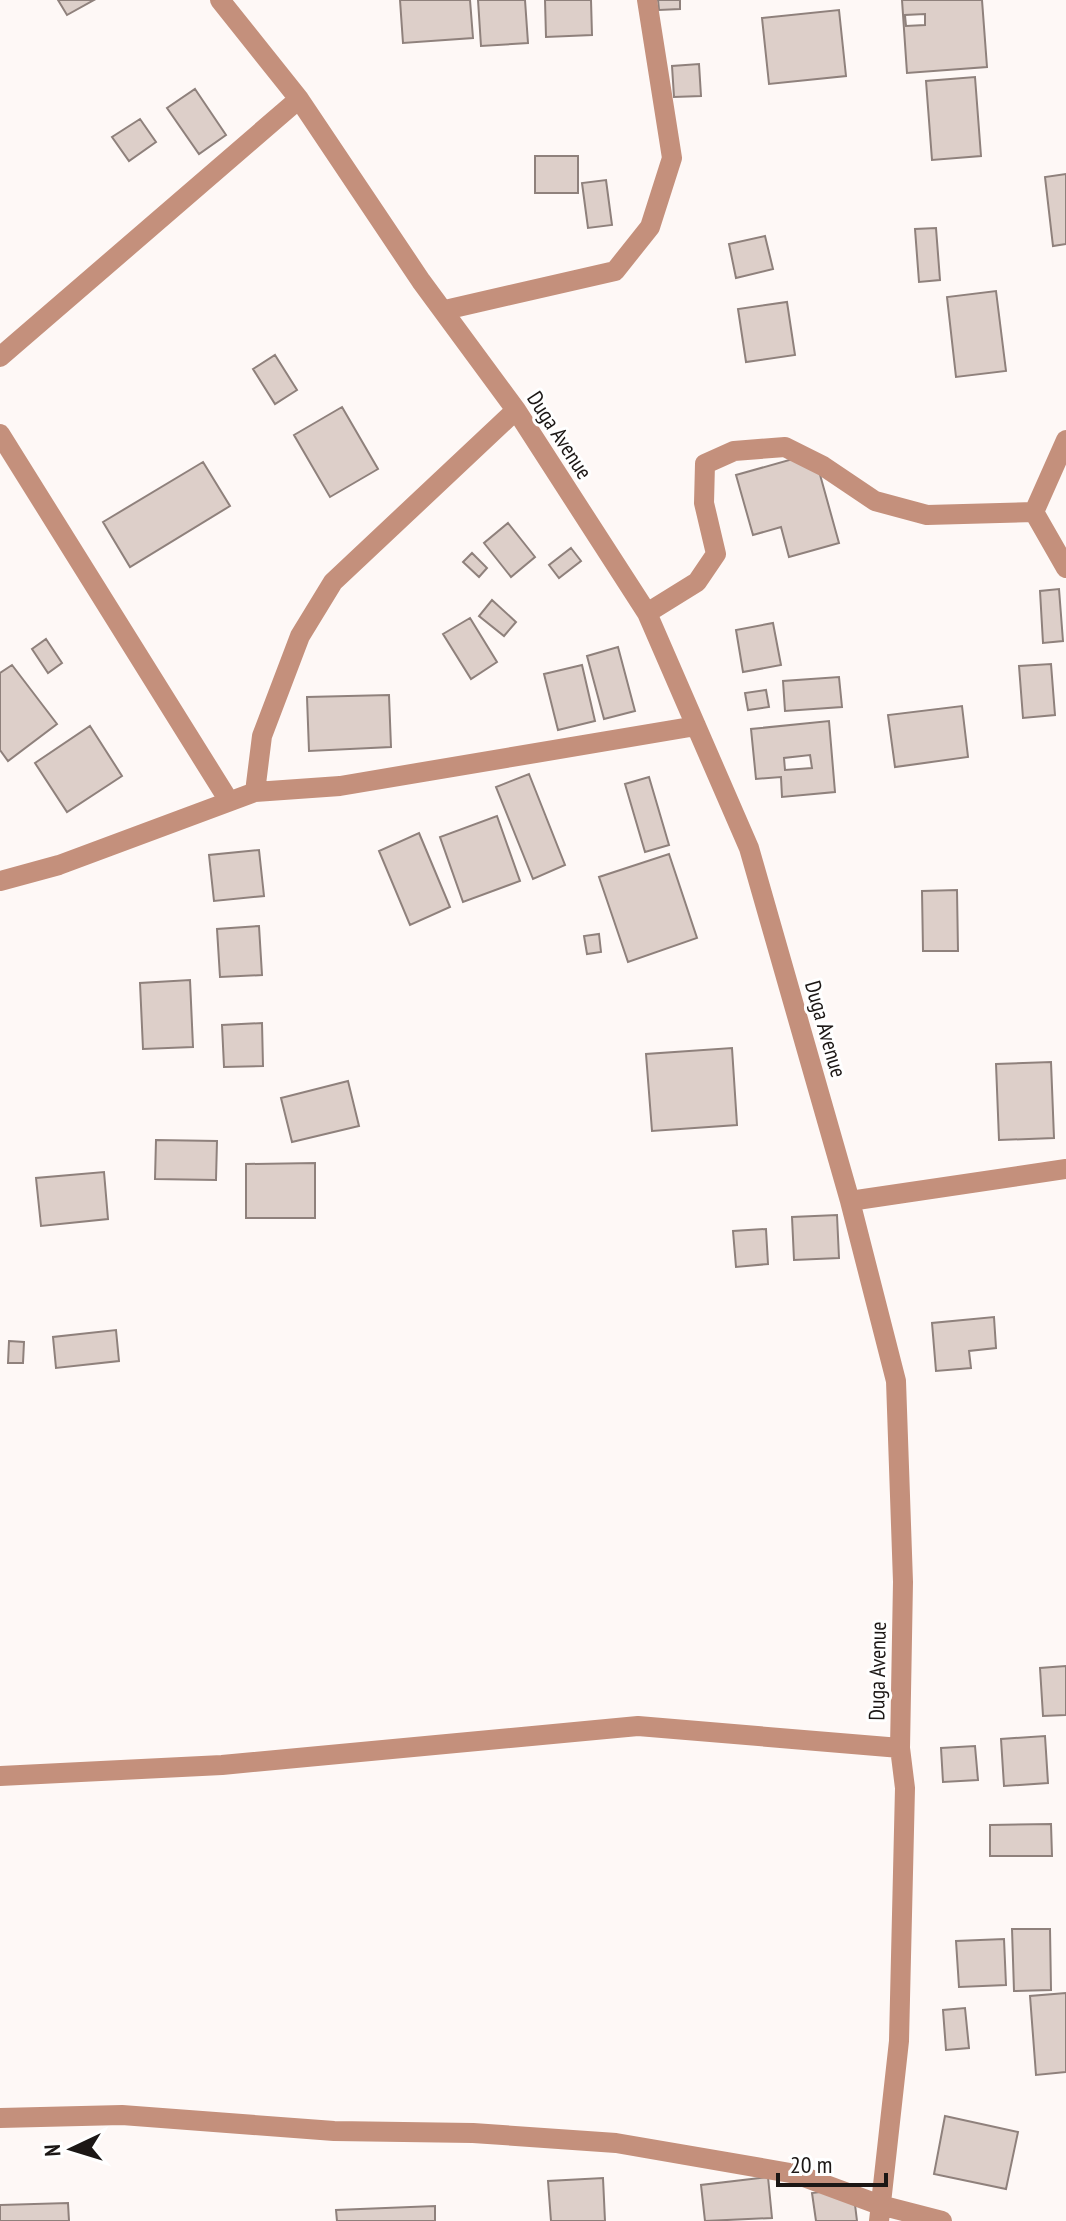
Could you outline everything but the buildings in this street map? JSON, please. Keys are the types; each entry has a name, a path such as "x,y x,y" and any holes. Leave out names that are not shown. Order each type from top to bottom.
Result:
{"street":[{"name":"Duga Avenue","path":"220,0 299,99 421,281 516,410 647,613 749,848 850,1201 896,1381 903,1582 900,1748 905,1788 899,2041 879,2213"},
{"path":"445,310 615,271 650,227 672,158 647,0"},
{"path":"0,357 299,99"},
{"path":"255,792 262,736 300,636 333,582 516,410"},
{"path":"0,434 229,801"},
{"path":"1034,512 1066,440"},
{"path":"647,613 697,582 716,554 704,503 705,464 734,451 785,447 823,466 875,501 927,515 1034,512"},
{"path":"1034,512 1066,568"},
{"path":"0,881 59,865 255,792 340,786 696,726"},
{"path":"850,1201 1066,1169"},
{"path":"0,1776 222,1765 638,1726 900,1748"},
{"path":"0,2118 122,2115 334,2131 473,2133 616,2143 796,2174 879,2213 942,2221"}]}
